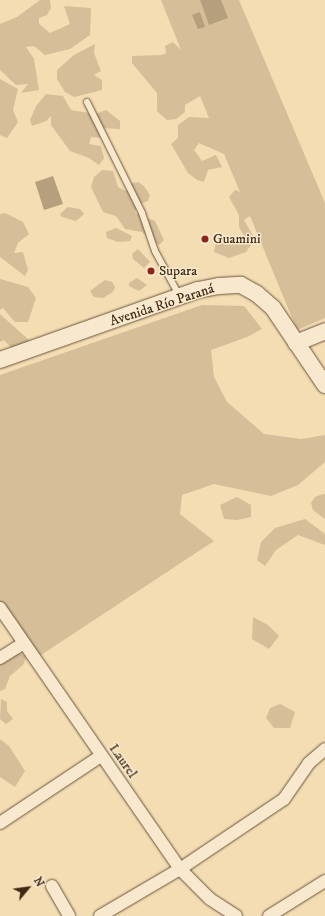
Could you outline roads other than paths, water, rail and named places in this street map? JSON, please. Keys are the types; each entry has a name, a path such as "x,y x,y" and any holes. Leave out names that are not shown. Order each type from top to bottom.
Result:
{"main road":[{"name":"Avenida Río Paraná","path":"0,360 180,297 219,286 241,286 257,294 273,308 325,385"},
{"path":"296,343 325,331"}],"street":[{"name":"Laurel","path":"0,608 180,869 210,899 236,916"},
{"path":"0,658 24,643"},
{"path":"100,916 180,869 284,799 309,763 325,749"},
{"path":"0,823 101,756"},
{"path":"269,916 325,881"},
{"path":"52,886 69,916"}],"lane":[{"path":"87,102 142,213 155,251 180,297"}],"place":[{"name":"Guamini","path":"205,239"},
{"name":"Supara","path":"151,271"}]}
